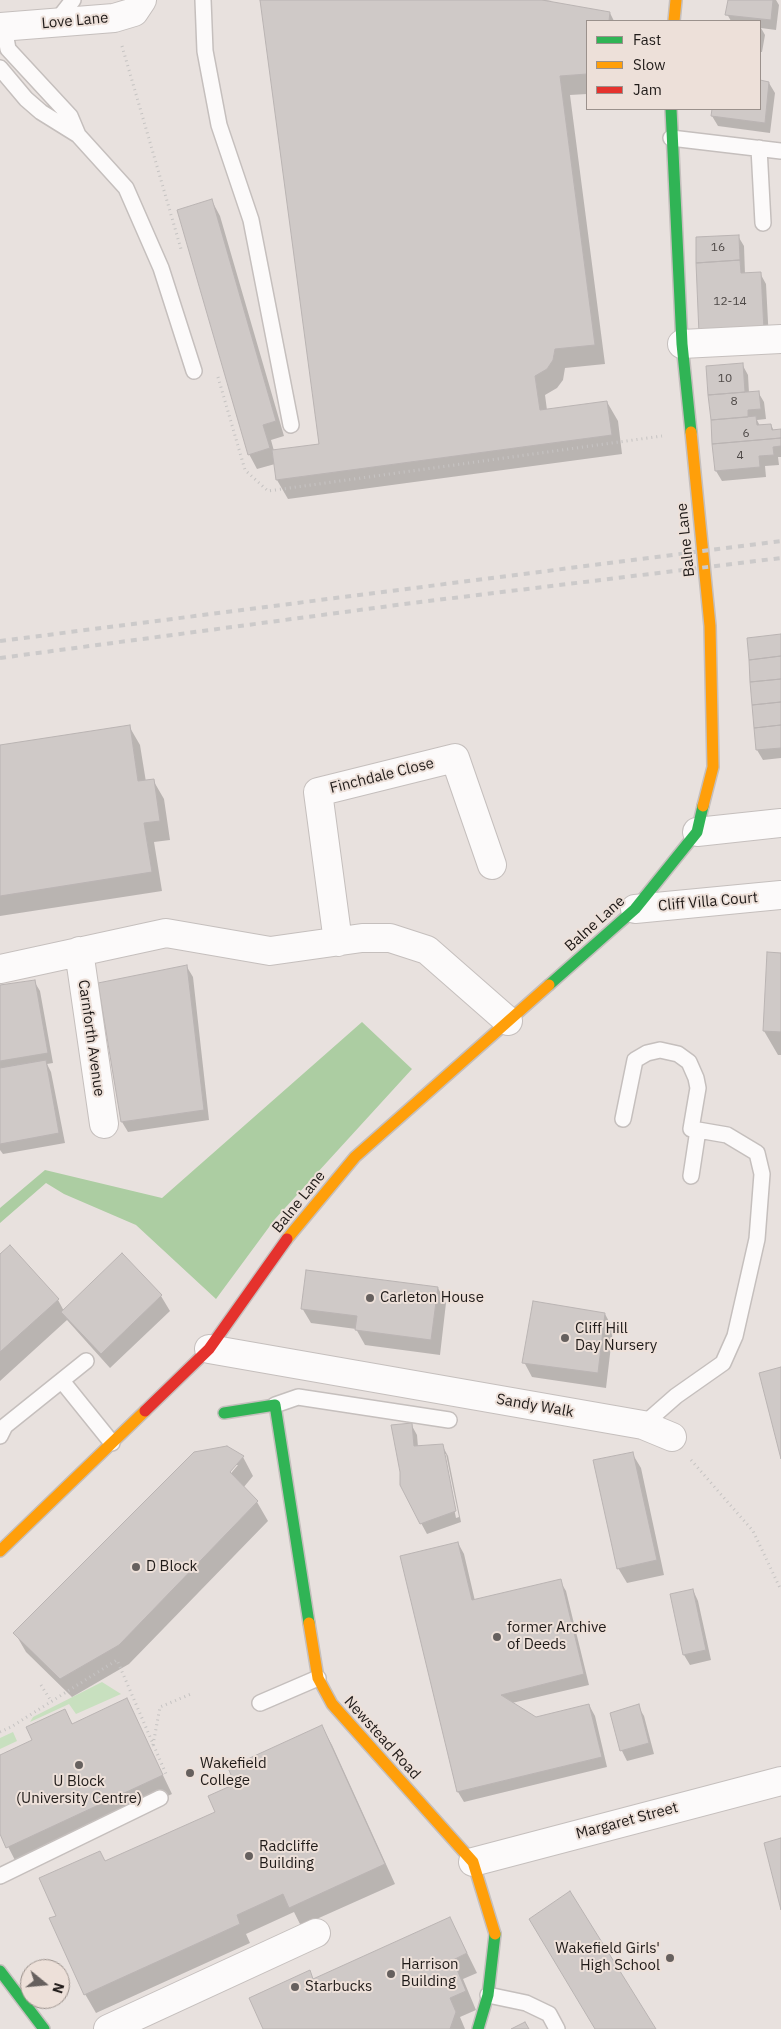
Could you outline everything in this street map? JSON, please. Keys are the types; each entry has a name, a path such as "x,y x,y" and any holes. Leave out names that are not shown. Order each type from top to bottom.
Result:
{"street":[{"name":"Love Lane","path":"2,27 114,18 134,12 142,0"},
{"path":"674,20 676,0"},
{"name":"Balne Lane","path":"0,1551 209,1349 284,1243 355,1157 636,908 697,832 714,767 710,626 682,344 671,110"},
{"path":"682,344 781,339"},
{"name":"Finchdale Close","path":"338,942 318,792 455,758 492,864"},
{"path":"697,832 781,823"},
{"name":"Cliff Villa Court","path":"636,908 781,895"},
{"path":"0,969 166,932 270,951 338,942 390,938 427,950 508,1021"},
{"name":"Carnforth Avenue","path":"79,952 104,1124"},
{"name":"Sandy Walk","path":"209,1349 643,1425 672,1437"},
{"path":"224,1414 275,1405"},
{"name":"Newstead Road","path":"275,1405 318,1678 332,1704 473,1862 495,1935 488,1995 478,2029"},
{"name":"Margaret Street","path":"473,1862 781,1781"},
{"path":"108,2029 316,1933"},
{"path":"0,1971 44,2029"}],"lane":[{"path":"55,23 73,0"},
{"path":"203,0 205,51 219,124 251,220 291,426"},
{"path":"2,27 8,49 70,116 78,136"},
{"path":"0,68 26,99 41,112 78,136 126,188 161,268 194,371"},
{"path":"671,138 781,151"},
{"path":"759,148 763,223"},
{"path":"623,1119 635,1060 647,1052 660,1050 678,1054 689,1062 696,1078 698,1088 691,1129"},
{"path":"643,1425 676,1396 722,1363 735,1336 757,1239 762,1174 757,1153 727,1135 698,1130 691,1176"},
{"path":"0,1436 5,1426 86,1361"},
{"path":"62,1381 112,1443"},
{"path":"275,1405 298,1398 449,1420"},
{"path":"260,1703 318,1678"},
{"path":"0,1876 160,1798"},
{"path":"488,1995 526,2003 549,2014 557,2029"}],"path":[{"path":"114,18 182,254"},
{"path":"217,376 244,470 268,491 690,433"},
{"path":"672,1437 753,1531 781,1590"},
{"path":"0,1732 117,1660 174,1792 160,1798"},
{"path":"40,1685 52,1701"},
{"path":"153,1745 160,1707 191,1694"}],"green space":[{"path":"362,1022 412,1069 275,1219 216,1299 136,1225 64,1194 46,1183 0,1223 0,1208 45,1170 162,1198"},
{"path":"102,1682 121,1694 76,1714 69,1704 30,1722 33,1717"},
{"path":"13,1732 17,1741 0,1749 0,1738"}],"building":[{"path":"260,0 542,0 610,12 609,20 586,20 586,74 560,76 595,345 555,349 553,360 547,369 535,376 540,410 607,401 612,435 276,480 272,450 319,444"},
{"path":"728,0 773,0 771,20 725,15"},
{"path":"761,80 769,82 765,123 711,116 712,110 761,110"},
{"path":"212,199 276,421 263,425 270,448 248,455 177,210"},
{"path":"739,235 740,260 696,263 696,237"},
{"path":"740,260 741,273 761,272 764,330 699,334 696,263"},
{"path":"743,363 745,392 708,395 706,366"},
{"path":"759,391 761,409 748,410 748,417 711,420 708,395"},
{"path":"756,416 757,425 771,424 772,430 781,429 781,438 712,444 711,420"},
{"path":"781,438 781,446 773,447 774,455 759,456 760,467 715,471 712,444"},
{"path":"781,634 781,656 749,660 747,638"},
{"path":"781,656 781,679 750,682 749,660"},
{"path":"781,679 781,702 752,705 750,682"},
{"path":"781,702 781,725 754,728 752,705"},
{"path":"130,725 138,781 154,779 160,821 144,823 152,872 0,896 0,745"},
{"path":"781,725 781,748 756,750 754,728"},
{"path":"767,952 781,953 781,1032 763,1031"},
{"path":"187,965 204,1110 121,1122 98,983"},
{"path":"35,980 48,1053 0,1061 0,985"},
{"path":"46,1060 59,1133 0,1144 0,1068"},
{"path":"10,1245 59,1299 0,1352 0,1254"},
{"path":"122,1253 162,1295 101,1354 61,1312"},
{"name":"Carleton House","path":"306,1270 438,1287 431,1340 355,1330 357,1316 301,1309"},
{"name":"Cliff Hill Day Nursery","path":"533,1301 605,1313 598,1373 522,1363"},
{"path":"781,1367 781,1459 759,1373"},
{"path":"412,1423 414,1446 443,1444 456,1511 420,1524 400,1485 400,1472 391,1425"},
{"name":"D Block","path":"227,1446 244,1456 230,1472 258,1501 119,1645 60,1679 13,1633 194,1452"},
{"path":"633,1452 657,1560 617,1569 593,1460"},
{"name":"former Archive of Deeds","path":"458,1542 472,1600 561,1579 584,1674 501,1695 536,1717 589,1704 602,1757 457,1792 400,1556"},
{"path":"693,1589 706,1650 683,1655 670,1594"},
{"name":"U Block (University Centre)","path":"127,1698 163,1775 6,1848 0,1834 0,1755 32,1740 26,1727 65,1709 72,1724"},
{"path":"639,1704 649,1743 620,1751 610,1713"},
{"name":"Radcliffe Building","path":"322,1725 385,1864 289,1908 283,1894 237,1915 240,1924 84,1995 70,1964 70,1959 68,1959 49,1918 56,1916 39,1878 100,1851 105,1861 215,1812 208,1796 235,1784 228,1768"},
{"path":"781,1838 781,1910 764,1843"},
{"path":"570,1891 656,2029 595,2029 529,1919"},
{"name":"Harrison Building","path":"450,1917 467,1953 453,1960 466,1991 450,1998 456,2012 450,2029 263,2029 249,1998 310,1970 313,1979"},
{"path":"525,2022 529,2029 511,2029"}],"railway":[{"path":"0,641 781,541"},
{"path":"0,658 412,603 781,558"}],"traffic: fast":[{"path":"671,110 682,344 691,432"},
{"path":"549,985 635,909 697,832 703,806"},
{"path":"224,1413 275,1405 309,1623"},
{"path":"478,2029 488,1995 495,1934"},
{"path":"0,1971 44,2029"}],"traffic: slow":[{"path":"674,20 676,0"},
{"path":"691,432 710,626 713,767 703,806"},
{"path":"287,1239 355,1157 549,985"},
{"path":"0,1551 145,1411"},
{"path":"309,1623 318,1678 332,1704 473,1862 495,1934"}],"traffic: jam":[{"path":"145,1411 209,1349 287,1239"}],"place":[{"name":"Carleton House","path":"370,1298"},
{"name":"Cliff Hill Day Nursery","path":"565,1338"},
{"name":"D Block","path":"136,1567"},
{"name":"former Archive of Deeds","path":"497,1637"},
{"name":"U Block (University Centre)","path":"79,1765"},
{"name":"Wakefield College","path":"190,1773"},
{"name":"Radcliffe Building","path":"249,1856"},
{"name":"Wakefield Girls' High School","path":"670,1958"},
{"name":"Harrison Building","path":"391,1974"},
{"name":"Starbucks","path":"295,1987"}]}
